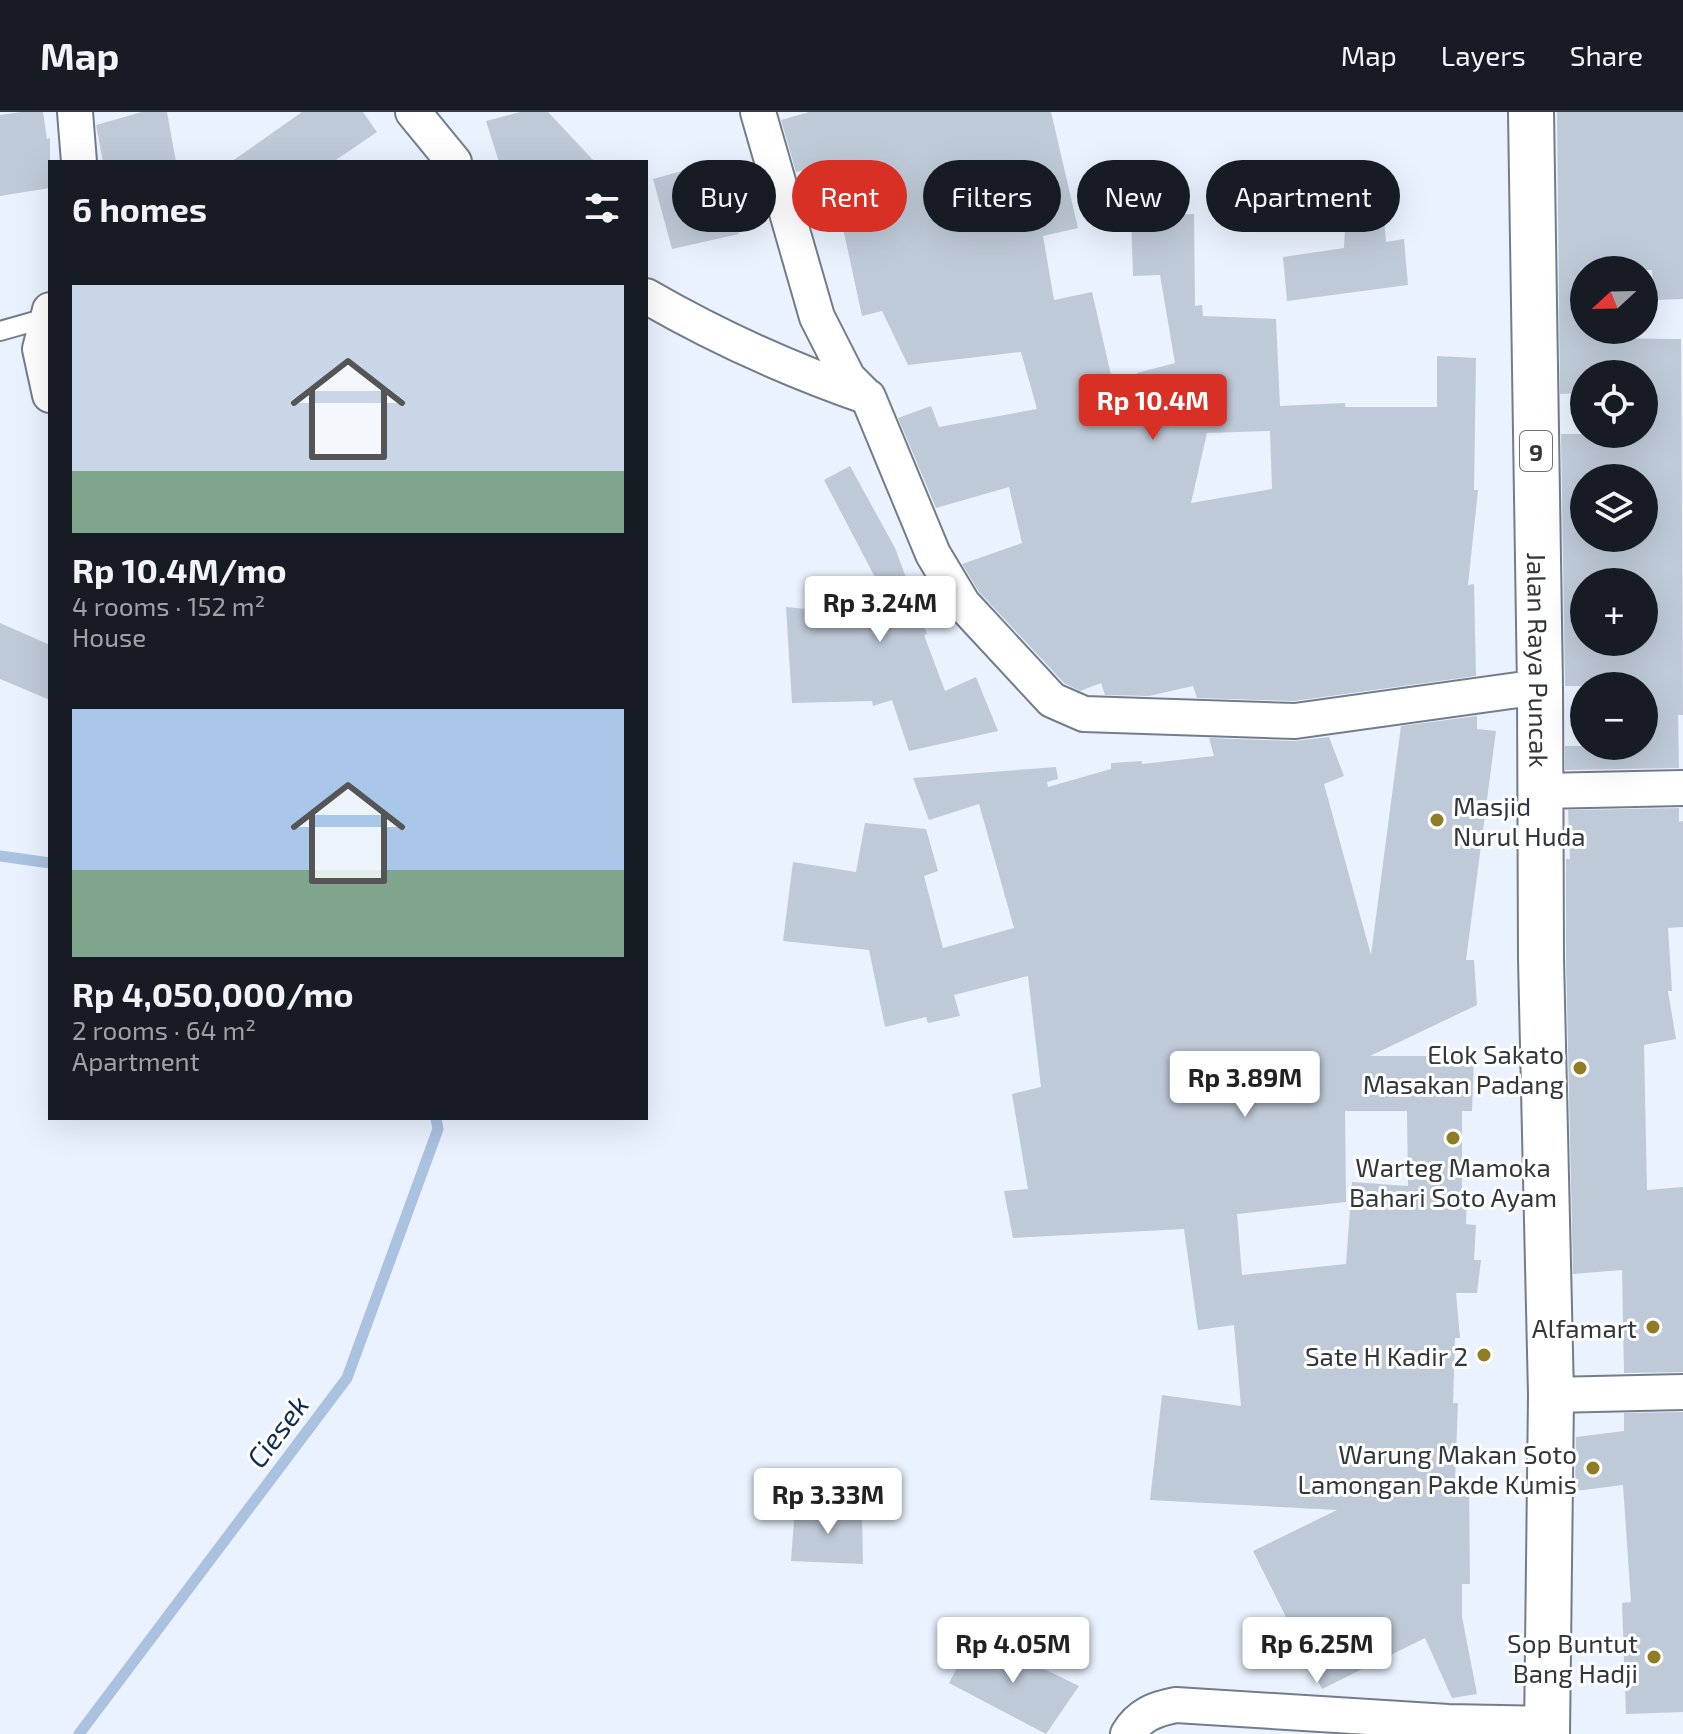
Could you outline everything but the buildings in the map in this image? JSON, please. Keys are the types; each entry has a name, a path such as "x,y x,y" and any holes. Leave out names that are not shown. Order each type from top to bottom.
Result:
{"highway":[{"name":"Jalan Raya Puncak","path":"1531,112 1541,959 1551,1395 1546,1729"}],"street":[{"path":"75,112 79,160"},
{"path":"413,112 452,160"},
{"path":"758,112 817,317 848,378 868,397 928,544 963,604 1052,700 1084,714 1295,721 1540,687"},
{"path":"648,297 701,328 797,372 868,397"},
{"path":"48,314 40,349 48,386"},
{"path":"1541,791 1683,788"},
{"path":"1551,1395 1683,1392"},
{"path":"1128,1734 1135,1722 1156,1709 1176,1705 1445,1728 1546,1729"}],"lane":[{"path":"0,331 48,314"}],"waterway":[{"name":"Ciesek","path":"0,856 48,863"},
{"name":"Ciesek","path":"79,1734 347,1378 438,1129 436,1120"}],"place":[{"name":"Masjid Nurul Huda","path":"1437,820"},
{"name":"Elok Sakato Masakan Padang","path":"1580,1068"},
{"name":"Warteg Mamoka Bahari Soto Ayam","path":"1453,1138"},
{"name":"Alfamart","path":"1653,1327"},
{"name":"Sate H Kadir 2","path":"1484,1355"},
{"name":"Warung Makan Soto Lamongan Pakde Kumis","path":"1593,1468"},
{"name":"Sop Buntut Bang Hadji","path":"1654,1657"}]}
